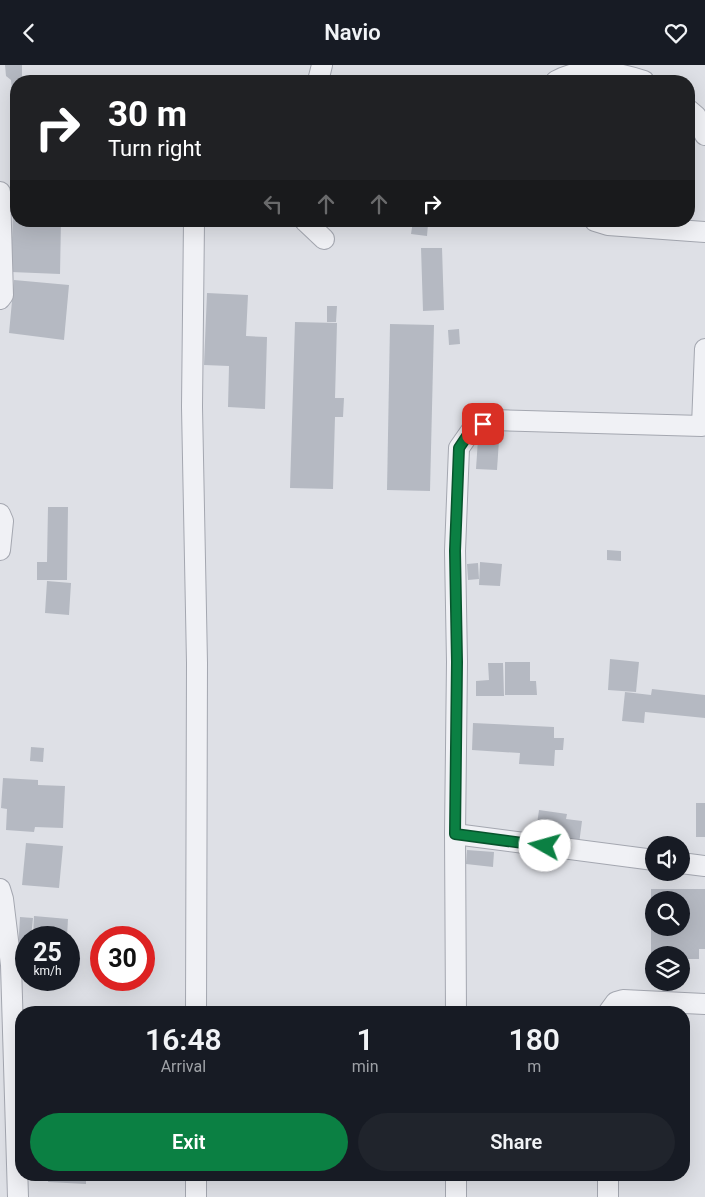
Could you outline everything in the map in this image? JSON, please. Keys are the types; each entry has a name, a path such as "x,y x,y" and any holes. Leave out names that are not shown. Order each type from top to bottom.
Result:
{"street":[{"path":"574,75 600,72 626,75"},
{"path":"695,115 705,135"},
{"path":"0,192 3,295 0,299"},
{"path":"194,227 192,407 196,663 196,1006"},
{"path":"312,227 324,239"},
{"path":"636,227 705,232"},
{"path":"456,1006 457,662 455,551 459,448 473,427 493,420 704,426 705,349"},
{"path":"0,514 3,521 0,550"},
{"path":"455,834 645,858"},
{"path":"690,864 705,866"},
{"path":"0,889 3,899 11,965 15,1098"},
{"path":"614,1006 623,1000 705,1004"},
{"path":"18,1181 18,1197"},
{"path":"196,1181 196,1197"},
{"path":"456,1181 456,1197"},
{"path":"608,1181 608,1197"}],"building":[{"path":"5,65 22,65 22,75 10,75 10,79 6,76"},
{"path":"12,227 61,227 60,274 11,272"},
{"path":"412,227 428,227 427,236 411,234"},
{"path":"421,248 442,248 444,310 423,311"},
{"path":"14,280 69,285 64,340 9,333"},
{"path":"207,293 248,295 246,336 267,337 265,409 228,407 229,366 204,365"},
{"path":"327,306 337,306 336,322 327,322"},
{"path":"295,322 337,323 335,398 344,398 343,417 335,417 333,489 290,488"},
{"path":"390,324 434,325 430,491 387,490"},
{"path":"459,329 460,344 449,345 448,330"},
{"path":"478,439 499,440 497,470 476,469"},
{"path":"48,507 68,507 67,580 37,580 37,562 47,562"},
{"path":"607,550 621,551 621,561 607,560"},
{"path":"480,562 502,564 500,586 479,585"},
{"path":"478,563 479,579 468,580 467,564"},
{"path":"47,581 71,583 69,615 45,613"},
{"path":"610,659 639,662 636,692 608,690"},
{"path":"505,662 530,662 530,681 536,681 537,695 505,695"},
{"path":"488,663 503,663 504,696 476,696 476,681 489,680"},
{"path":"652,689 705,695 705,718 645,712 644,723 622,721 625,692 651,695"},
{"path":"473,723 554,727 554,738 564,738 563,750 555,750 554,766 519,764 520,753 472,750"},
{"path":"31,747 44,748 43,762 30,761"},
{"path":"3,778 38,780 38,785 65,786 63,828 35,827 34,832 6,830 7,809 1,808"},
{"path":"696,803 705,803 705,837 696,837"},
{"path":"539,810 567,814 566,819 582,821 579,844 535,838"},
{"path":"26,843 63,846 59,888 22,885"},
{"path":"467,850 494,852 493,867 466,864"},
{"path":"651,889 705,889 705,949 699,949 699,959 690,959 690,946 651,946 651,936 690,936 690,891 651,891"},
{"path":"34,916 68,919 68,926 34,926"},
{"path":"20,917 33,918 32,926 19,926"},
{"path":"86,1181 86,1184 48,1182"}],"route":[{"path":"483,424 473,427 459,448 455,551 457,662 455,834 545,846"}]}
